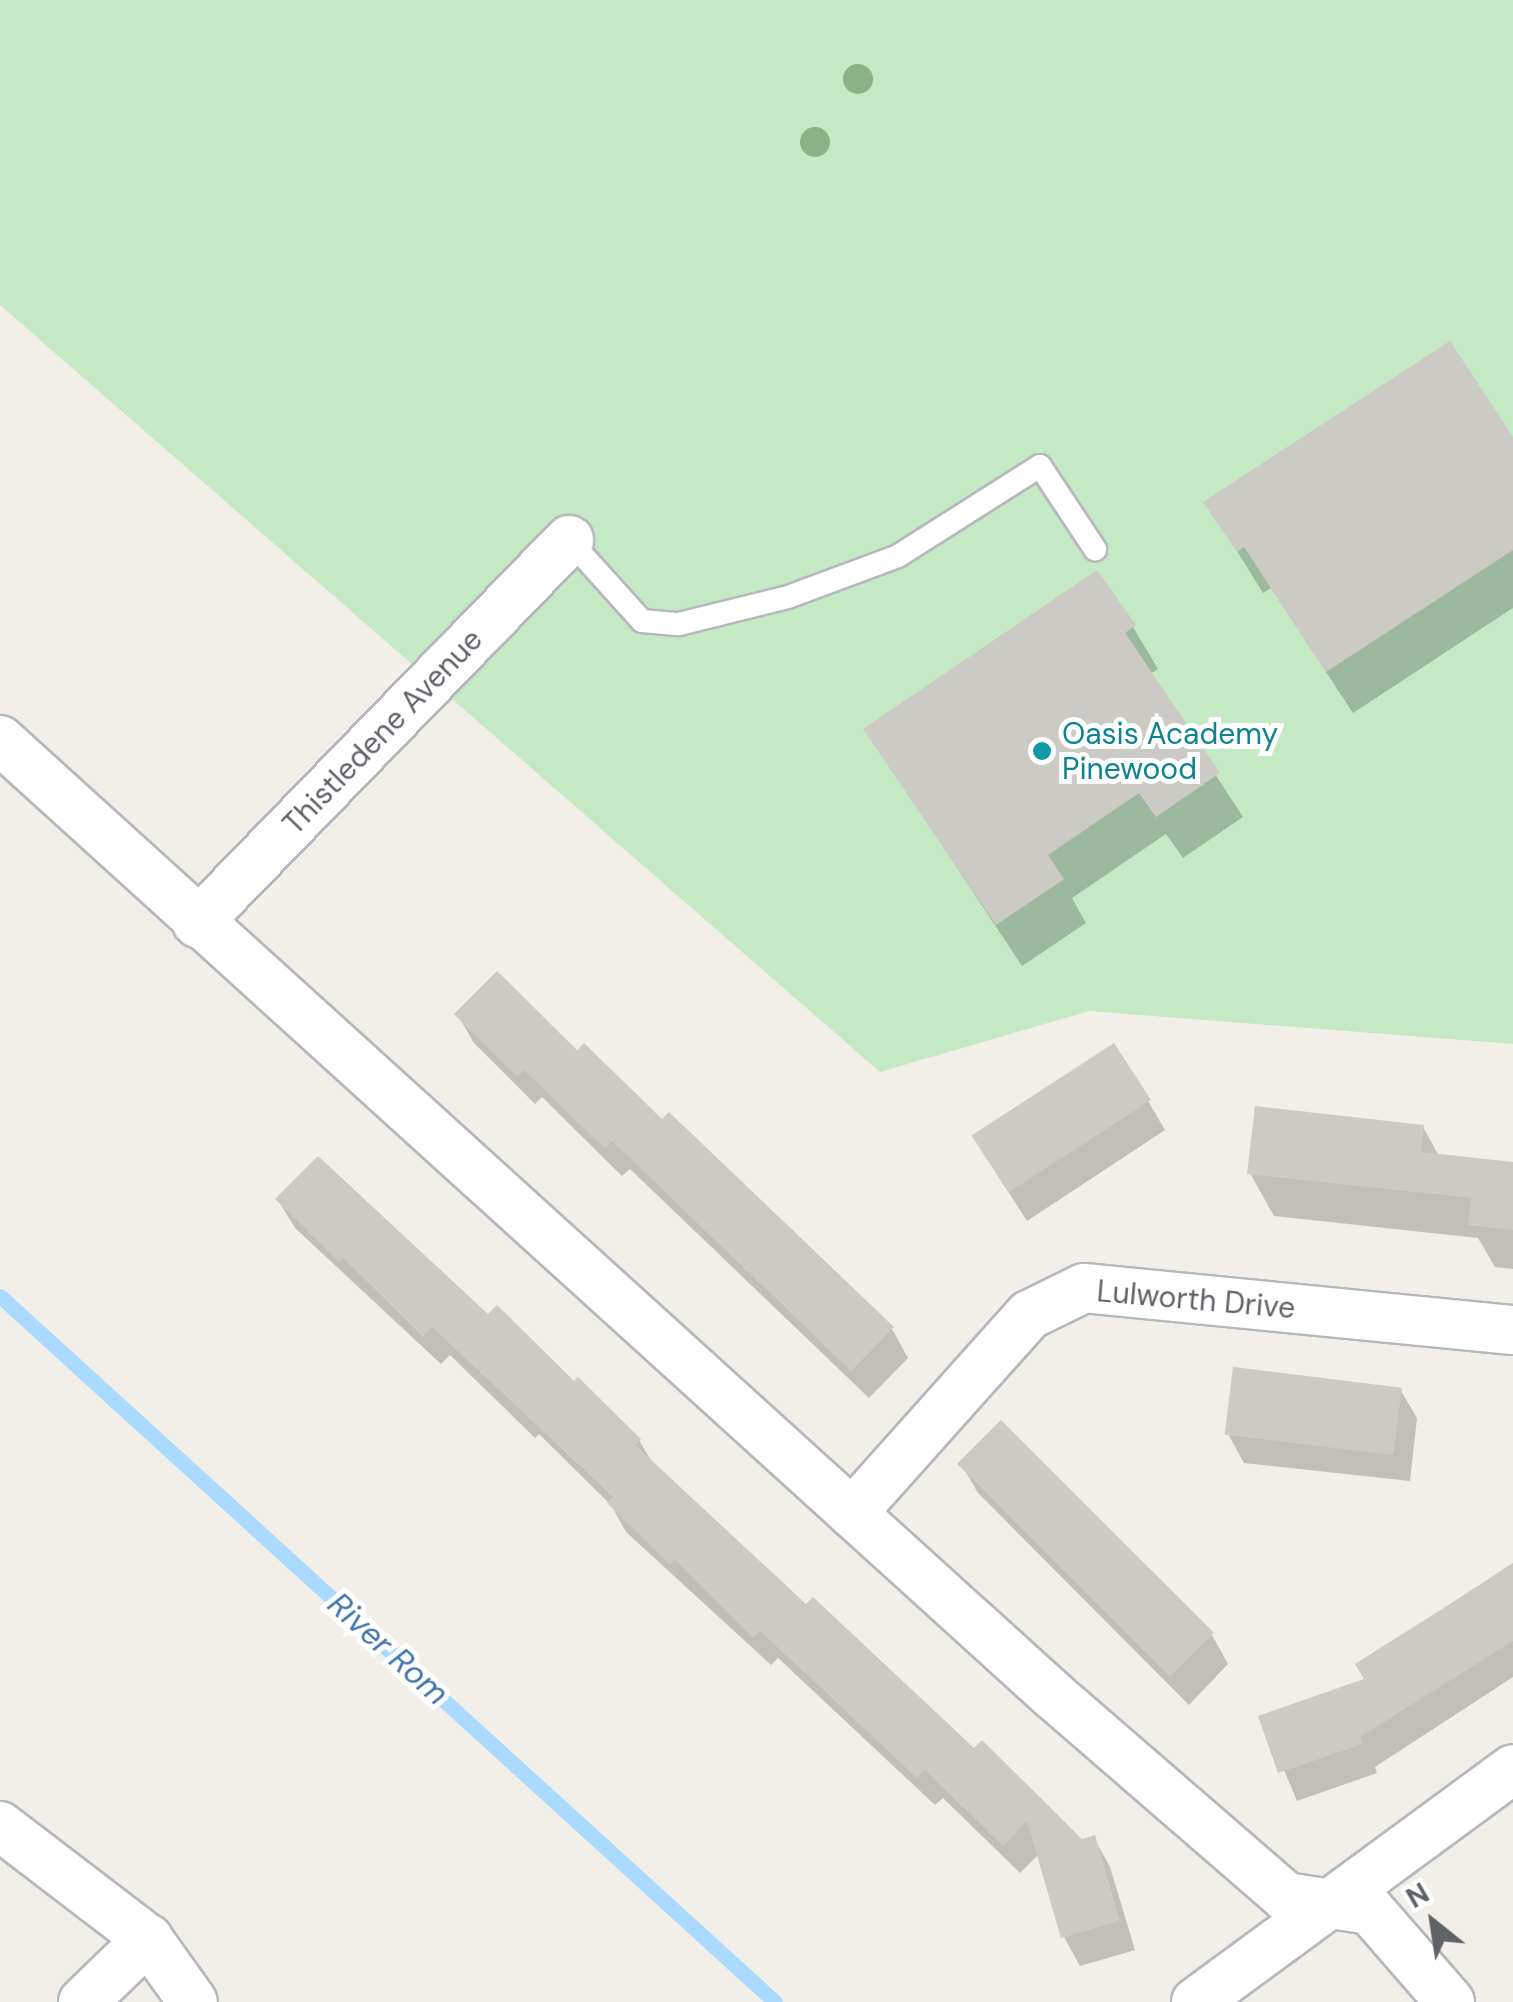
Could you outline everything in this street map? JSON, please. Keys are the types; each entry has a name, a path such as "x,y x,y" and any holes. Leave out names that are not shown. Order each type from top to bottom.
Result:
{"street":[{"name":"Thistledene Avenue","path":"197,923 569,540"},
{"path":"0,740 197,923 852,1513 1286,1897 1370,1910 1450,2002"},
{"name":"Lulworth Drive","path":"852,1513 1029,1316 1084,1288 1513,1330"},
{"path":"1196,2002 1513,1769"},
{"path":"0,1826 148,1939 193,2002"},
{"path":"83,2002 148,1939"}],"lane":[{"path":"569,540 642,621 679,624 788,597 898,556 1040,466 1095,549"}],"green space":[{"path":"0,0 1513,0 1513,1044 1089,1011 880,1072 0,305"}],"building":[{"name":"Oasis Academy Pinewood","path":"1450,341 1513,437 1513,550 1326,672 1244,547 1237,552 1203,502"},
{"name":"Oasis Academy Pinewood","path":"1097,570 1136,625 1125,633 1220,773 1156,817 1139,793 1048,855 1064,879 996,925 863,729"},
{"path":"497,971 577,1050 584,1043 662,1119 669,1112 894,1327 851,1371 612,1141 605,1149 524,1070 517,1077 454,1014"},
{"path":"1114,1043 1151,1100 1008,1193 971,1136"},
{"path":"1255,1106 1424,1125 1421,1152 1513,1162 1513,1230 1468,1225 1471,1198 1247,1174"},
{"path":"318,1156 488,1314 497,1305 574,1381 578,1377 641,1439 635,1445 806,1604 813,1597 974,1748 982,1740 1082,1839 1095,1835 1120,1921 1061,1938 1027,1821 1003,1846 925,1770 917,1778 760,1631 753,1638 675,1560 670,1565 607,1503 613,1497 432,1327 423,1337 343,1258 339,1262 275,1199"},
{"path":"1233,1367 1402,1388 1393,1455 1225,1434"},
{"path":"1001,1420 1214,1633 1170,1677 957,1464"},
{"path":"1513,1564 1513,1641 1360,1737 1363,1744 1278,1773 1258,1716 1364,1679 1355,1664"}],"waterway":[{"name":"River Rom","path":"0,1296 775,2002"}],"place":[{"name":"Oasis Academy Pinewood","path":"1042,751"}]}
